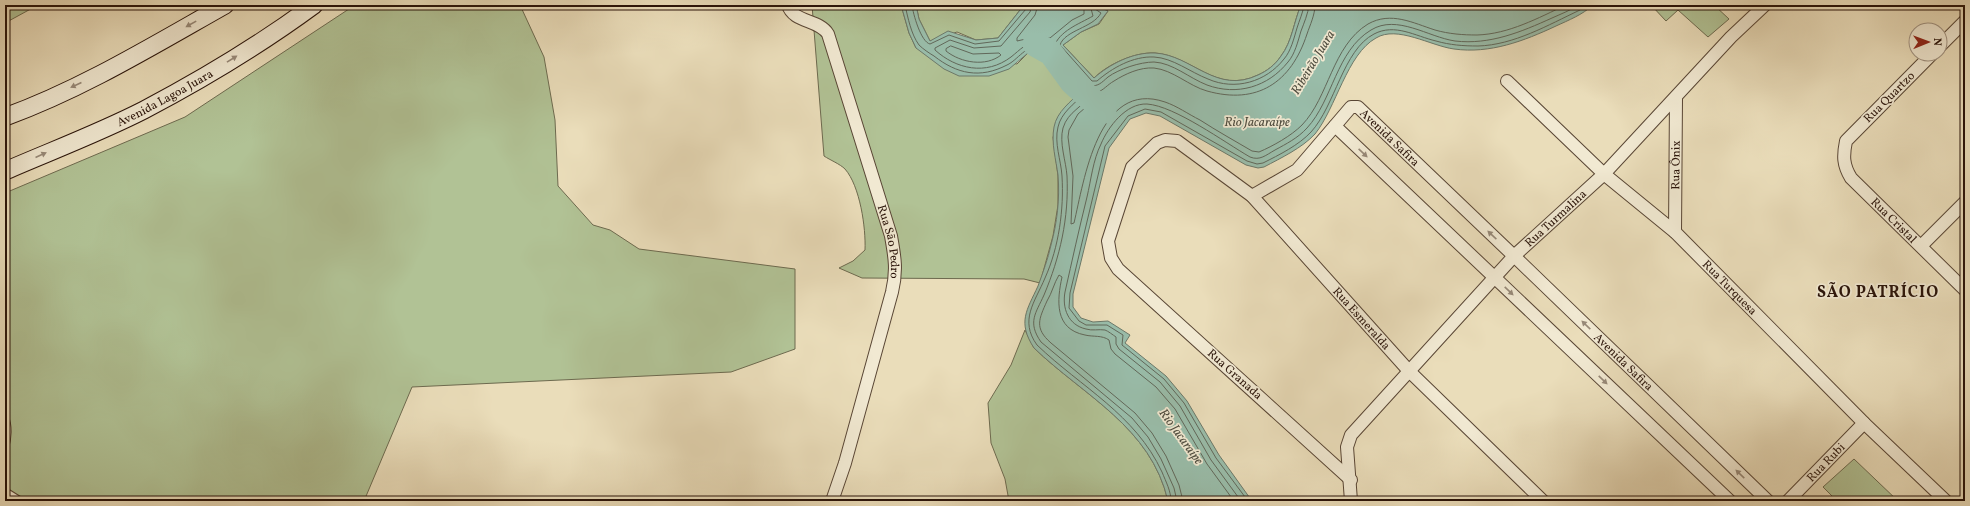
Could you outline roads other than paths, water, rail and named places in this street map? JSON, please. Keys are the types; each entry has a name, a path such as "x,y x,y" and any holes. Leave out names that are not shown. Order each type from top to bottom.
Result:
{"main road":[{"path":"5,117 118,65 225,5"},
{"name":"Avenida Lagoa Juara","path":"5,171 143,110 213,71 285,26 314,5"}],"street":[{"name":"Rua São Pedro","path":"788,5 794,15 821,26 828,34 891,236 895,259 896,273 892,292 845,463 832,501"},
{"name":"Rua Turmalina","path":"1351,480 1347,447 1351,435 1514,256 1604,174 1731,37 1765,5"},
{"path":"1948,38 1965,21"},
{"name":"Rua Quartzo","path":"1846,141 1924,62"},
{"name":"Rua Turquesa","path":"1507,81 1604,174 1675,232 1864,423 1946,501"},
{"name":"Rua Ônix","path":"1675,232 1676,98"},
{"name":"Avenida Safira","path":"1252,196 1297,170 1351,107 1358,107 1768,501"},
{"path":"1335,126 1730,501"},
{"name":"Rua Esmeralda","path":"1118,269 1111,258 1108,241 1132,167 1156,143 1165,140 1177,141 1252,196 1410,371 1539,500"},
{"name":"Rua Cristal","path":"1846,141 1843,154 1845,167 1851,178 1965,290"},
{"path":"1921,246 1965,202"},
{"name":"Rua Granada","path":"1118,269 1351,480"},
{"name":"Rua Rubi","path":"1788,501 1864,423"},
{"path":"1351,480 1351,501"}],"lane":[{"path":"5,416 7,421 8,441 5,448"},
{"path":"5,491 21,501"}],"water":[{"name":"Rio Jacaraípe","path":"901,5 916,5 919,19 930,41 948,31 976,40 998,38 1024,5 1095,5 1108,11 1098,24 1081,32 1063,45 1094,78 1107,68 1122,60 1147,53 1155,53 1168,55 1181,60 1217,77 1229,80 1243,80 1268,70 1276,62 1288,44 1301,5 1593,5 1575,17 1544,32 1506,45 1481,50 1454,49 1404,35 1384,35 1376,38 1357,56 1315,134 1298,148 1264,167 1258,168 1246,165 1160,116 1146,113 1130,119 1109,148 1073,294 1073,307 1081,318 1093,322 1108,321 1130,335 1125,343 1166,376 1187,401 1219,455 1252,501 1168,501 1159,475 1147,453 1131,433 1094,398 1034,348 1026,331 1025,323 1027,309 1038,286 1047,260 1056,220 1059,184 1053,145 1054,127 1061,111 1081,91 1063,68 1040,51 1028,53 1009,69 989,76 959,76 944,69 916,48 909,33"}],"waterway":[{"path":"1035,44 1051,53 1072,82 1104,111"}],"district":[{"name":"SÃO PATRÍCIO","path":"1878,291"}],"water label":[{"name":"Ribeirão Juara","path":"1312,62"}]}
